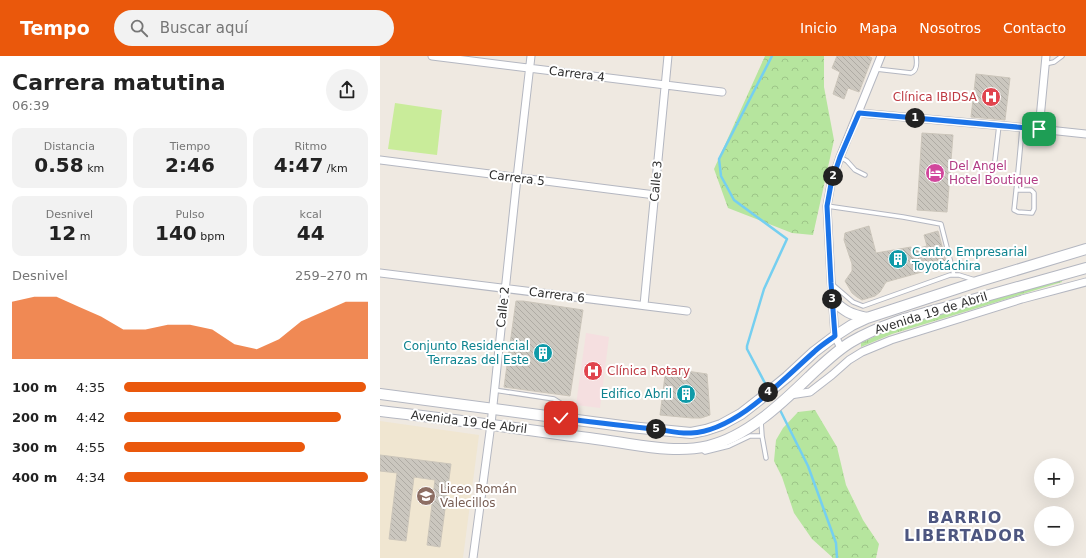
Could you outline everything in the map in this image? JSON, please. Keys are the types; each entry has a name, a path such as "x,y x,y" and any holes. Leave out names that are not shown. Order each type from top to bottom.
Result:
{"main road":[{"name":"Avenida 19 de Abril","path":"380,394 630,427 691,433 706,430 721,425 741,414 787,377 814,352 852,325 868,318 980,281 1086,249"},
{"name":"Avenida 19 de Abril","path":"380,411 491,424 649,447 682,449 708,446 743,431 761,419 790,396 841,348 878,328 1086,268"},
{"path":"832,300 845,311 853,315 868,318"}],"street":[{"name":"Carrera 4","path":"432,56 722,92"},
{"name":"Calle 2","path":"473,558 491,424 531,56"},
{"name":"Calle 3","path":"644,305 668,56"},
{"path":"841,348 835,336 827,206 831,184 840,157 881,56"},
{"path":"1039,129 1046,56"},
{"path":"859,113 1086,134"},
{"name":"Carrera 5","path":"380,160 655,195"},
{"name":"Carrera 6","path":"380,273 687,311"},
{"path":"790,396 810,392 849,360 862,352 891,340 1022,299 1086,282"}],"lane":[{"path":"876,69 911,73 916,69 916,56"},
{"path":"1045,64 1054,62 1062,56"},
{"path":"995,160 999,125"},
{"path":"1016,190 1031,190 1034,193 1034,208 1032,213 1016,212 1014,210 1022,127"},
{"path":"840,157 847,161 855,170 865,175"},
{"path":"827,206 942,224 954,275"},
{"path":"831,283 853,302 863,306 950,275 959,275 980,281"},
{"path":"494,390 554,399 562,404 561,418"},
{"path":"761,419 766,458"},
{"path":"698,447 705,452 729,446 750,436 762,436"}],"shaded area":[{"name":"Clínica Rotary","path":"586,333 609,337 600,408 576,405"},
{"name":"Liceo Román Valecillos","path":"380,421 479,435 463,558 380,558"}],"green space":[{"path":"765,56 824,56 824,87 834,140 813,235 792,233 728,208 714,169"},
{"path":"395,103 442,110 437,155 388,149"},
{"path":"1061,279 1062,282 892,334 861,347 861,343 888,330"},
{"path":"815,410 837,447 846,485 863,520 879,544 876,558 832,558 812,539 794,513 782,477 774,461 776,440 783,428 798,412"}],"building":[{"path":"837,56 868,56 872,58 859,92 848,88 844,99 833,94 840,72 832,68"},
{"name":"Clínica IBIDSA","path":"976,74 1010,78 1005,120 971,117"},
{"name":"Del Angel Hotel Boutique","path":"922,133 953,135 947,212 917,210"},
{"name":"Centro Empresarial Toyotáchira","path":"869,226 876,253 911,247 912,250 927,246 924,235 938,231 947,265 886,282 880,292 875,296 862,300 852,293 845,281 852,271 852,264 844,240 845,233"},
{"name":"Conjunto Residencial Terrazas del Este","path":"516,301 583,310 570,396 504,387"},
{"name":"Edifico Abril","path":"666,368 707,374 710,415 701,418 692,418 660,415"},
{"path":"380,455 451,464 440,547 427,545 435,480 414,477 406,541 389,539 397,473 380,471"}],"waterway":[{"path":"766,385 747,349 747,346 764,289 787,239 734,200 721,176 719,159 772,56"},
{"path":"780,410 808,466 836,543 837,558"}],"place":[{"name":"Clínica IBIDSA","path":"991,97"},
{"name":"Del Angel Hotel Boutique","path":"935,173"},
{"name":"Centro Empresarial Toyotáchira","path":"898,259"},
{"name":"Conjunto Residencial Terrazas del Este","path":"543,353"},
{"name":"Clínica Rotary","path":"593,371"},
{"name":"Edifico Abril","path":"686,394"},
{"name":"Liceo Román Valecillos","path":"426,496"}],"district":[{"name":"BARRIO LIBERTADOR","path":"965,526"}],"route":[{"path":"561,418 691,433 706,430 721,425 741,414 835,336 827,206 831,184 840,157 859,113 1039,129"}]}
